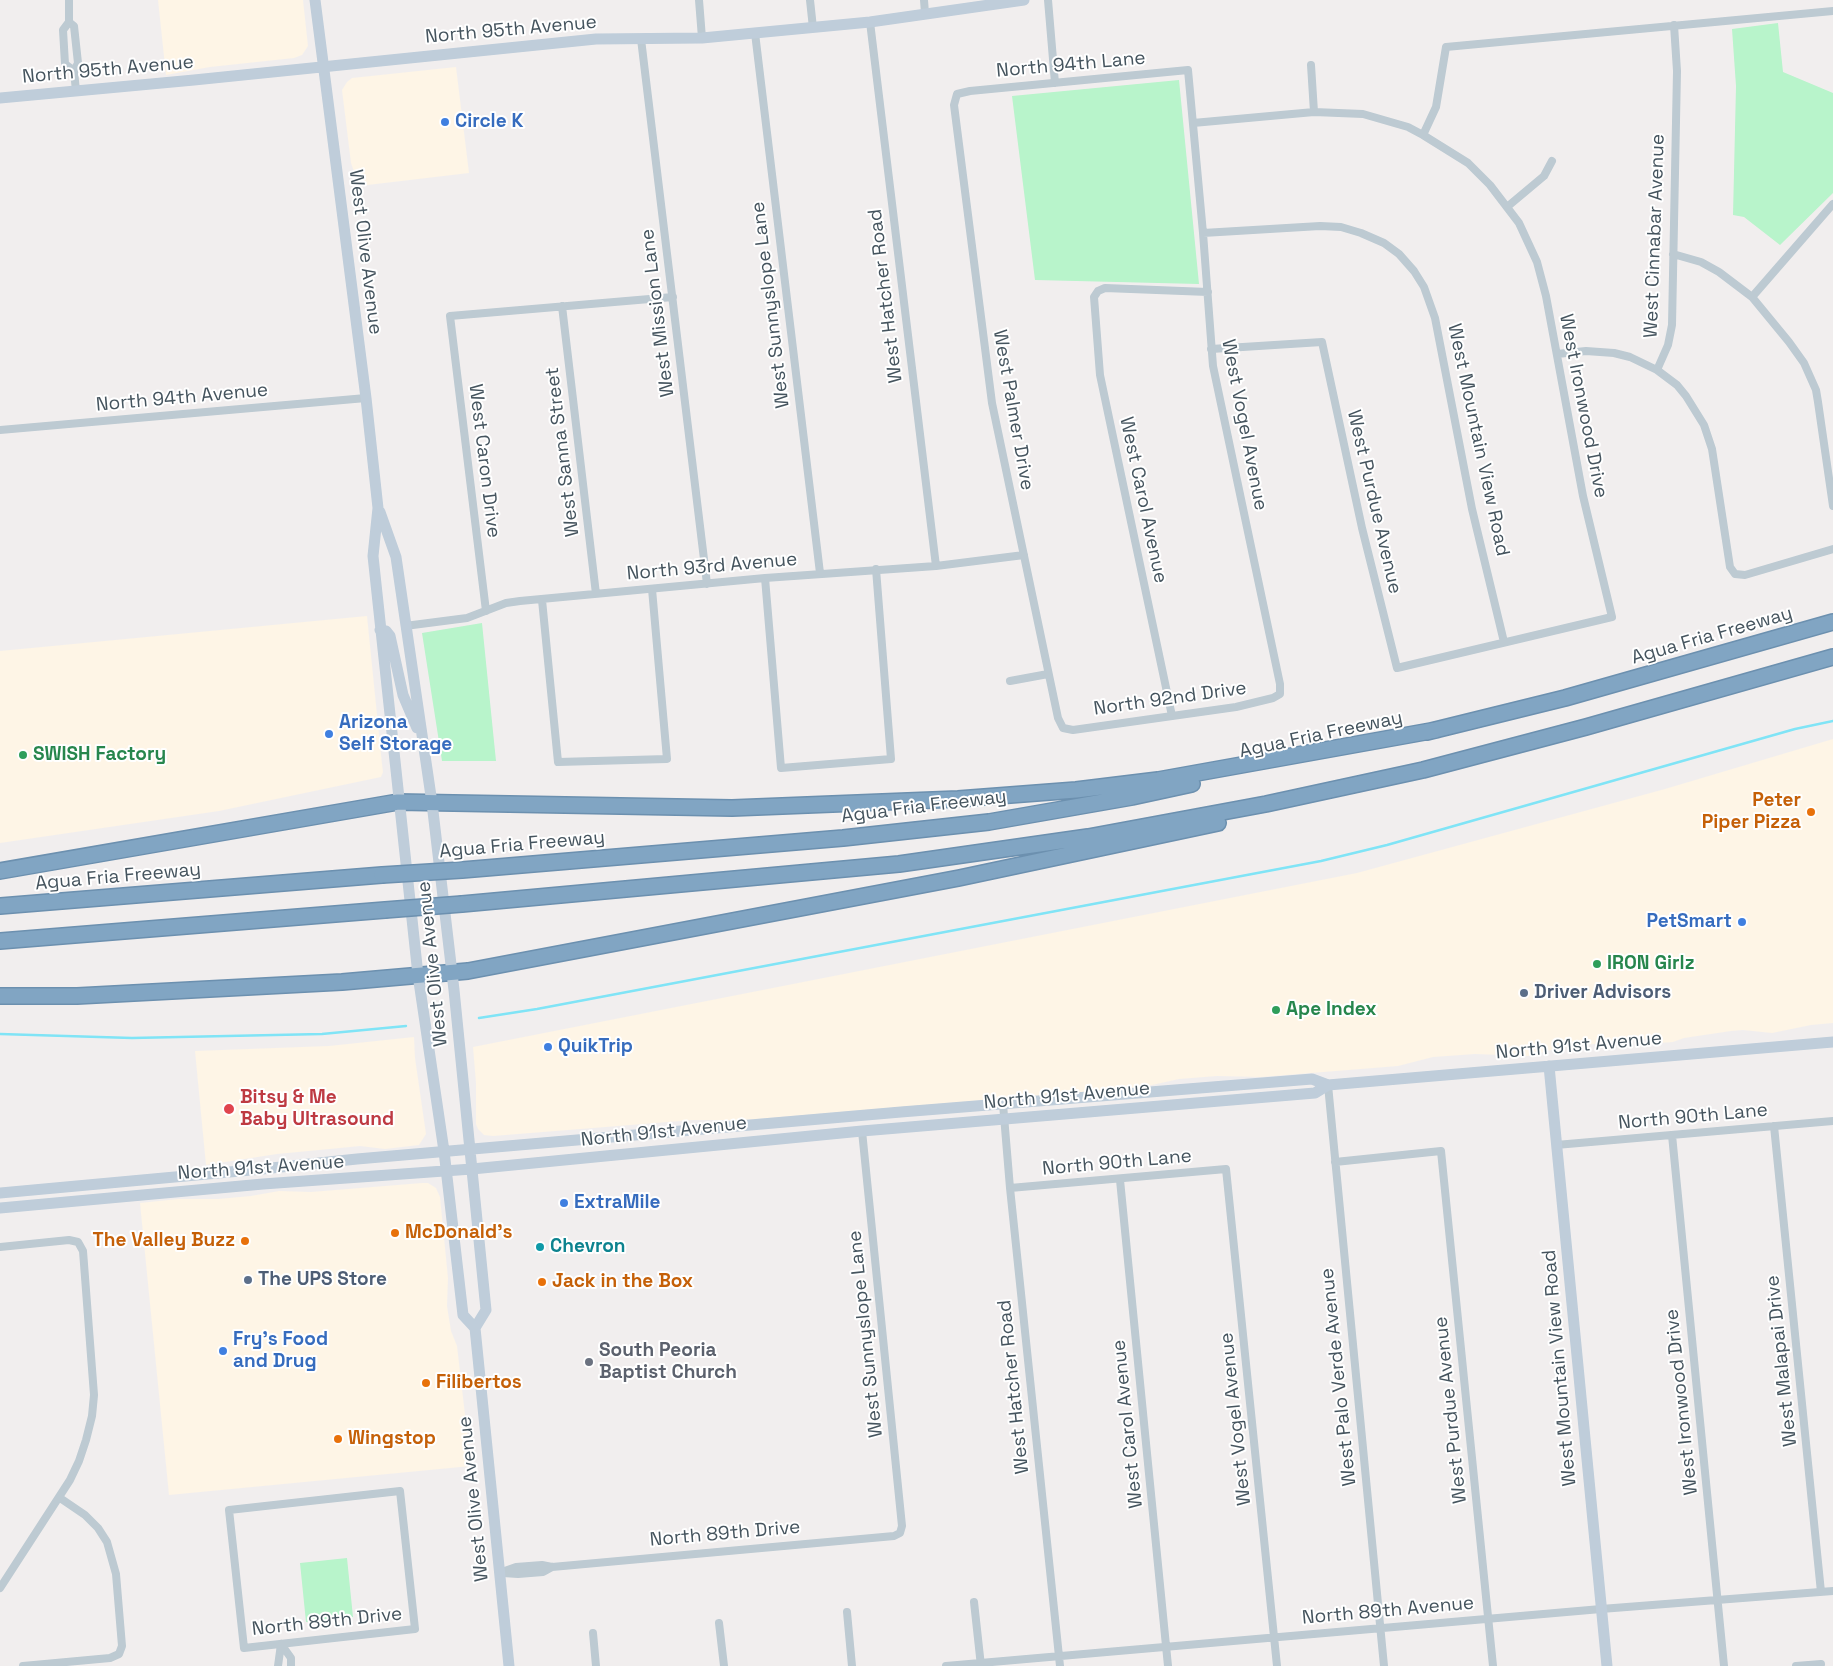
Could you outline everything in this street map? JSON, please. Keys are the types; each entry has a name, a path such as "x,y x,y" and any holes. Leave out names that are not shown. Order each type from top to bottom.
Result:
{"highway":[{"name":"Agua Fria Freeway","path":"0,906 843,838 989,822 1132,797 1436,730 1565,698 1832,622"},
{"path":"0,941 462,904 899,864 1049,843 1266,804 1423,770 1833,657"},
{"path":"0,871 398,802 732,808 958,799 1076,790 1158,780 1436,730"},
{"path":"0,996 77,996 342,982 468,971 959,878 1093,848 1215,824 1266,804"}],"main road":[{"name":"West Olive Avenue","path":"315,0 366,398 378,508 372,556 418,975 447,1171 464,1315 475,1328 509,1666"},
{"name":"North 95th Avenue","path":"0,98 596,39 702,38 813,28 870,22 1024,0"},
{"name":"West Olive Avenue","path":"378,508 396,557 432,803 452,972 486,1310 475,1328"},
{"path":"380,630 390,636 403,695 410,715 421,736"},
{"name":"North 91st Avenue","path":"0,1193 444,1151 1003,1104 1312,1079 1328,1085 1833,1042"},
{"name":"West Mountain View Road","path":"1549,1066 1607,1666"},
{"name":"North 91st Avenue","path":"0,1208 254,1185 472,1169 862,1131 1315,1093 1328,1085"},
{"path":"1162,1092 1164,1105"},
{"path":"861,1116 862,1131"},
{"path":"731,1127 732,1143"},
{"path":"616,1137 618,1155"}],"street":[{"path":"69,0 69,22 63,30 65,64 74,71"},
{"path":"698,0 702,38"},
{"path":"810,0 813,28"},
{"path":"924,0 925,13"},
{"path":"1048,0 1055,83"},
{"path":"1423,135 1436,107 1446,47 1833,11"},
{"path":"69,22 74,26 78,63 74,71 76,91"},
{"name":"West Hatcher Road","path":"870,22 936,566"},
{"name":"West Cinnabar Avenue","path":"1657,370 1666,350 1672,324 1678,71 1674,25"},
{"name":"West Sunnyslope Lane","path":"755,33 820,573"},
{"name":"West Mission Lane","path":"641,39 707,584"},
{"path":"1311,64 1314,112"},
{"name":"North 94th Lane","path":"957,94 970,91 1188,70"},
{"name":"West Vogel Avenue","path":"1188,70 1208,292 1210,349 1280,684 1280,694"},
{"name":"West Palmer Drive","path":"957,94 954,105 988,382 1048,674 1058,718 1063,728"},
{"name":"West Ironwood Drive","path":"1193,123 1314,112 1363,114 1408,127 1468,163 1490,185 1526,236 1537,262 1546,296 1583,496 1612,617 1504,642"},
{"path":"1507,207 1544,176 1552,161"},
{"path":"1752,297 1831,209"},
{"name":"West Mountain View Road","path":"1203,233 1330,226 1362,233 1377,240 1399,254 1414,271 1424,286 1435,318 1472,509 1504,642"},
{"path":"1673,254 1693,259 1711,267 1752,297 1790,342 1804,363 1812,380 1818,402 1833,506"},
{"name":"West Carol Avenue","path":"1172,716 1100,375 1094,297 1098,291 1105,288 1208,292"},
{"path":"562,306 673,297"},
{"name":"West Caron Drive","path":"486,611 450,316 562,306"},
{"name":"West Sanna Street","path":"562,306 596,594"},
{"name":"West Purdue Avenue","path":"1210,349 1322,342 1362,528 1397,668 1504,642"},
{"path":"1556,354 1586,351 1614,353 1630,357 1657,370 1677,385 1686,396 1704,425 1712,449 1730,567 1735,574 1745,575 1833,549"},
{"name":"North 94th Avenue","path":"0,430 366,398"},
{"name":"North 93rd Avenue","path":"405,626 467,618 506,603 820,573 936,566 1024,554"},
{"path":"765,578 781,768 891,759 876,569"},
{"path":"542,600 558,762 667,759 652,589"},
{"path":"1010,681 1048,674"},
{"name":"North 92nd Drive","path":"1063,728 1073,730 1236,707 1273,698 1280,694"},
{"name":"West Palo Verde Avenue","path":"1328,1085 1384,1666"},
{"name":"West Hatcher Road","path":"1003,1104 1010,1188 1060,1666"},
{"name":"North 90th Lane","path":"1556,1145 1833,1121"},
{"name":"West Malapai Drive","path":"1774,1126 1821,1592"},
{"name":"West Sunnyslope Lane","path":"862,1131 902,1526 900,1533"},
{"name":"West Ironwood Drive","path":"1672,1135 1724,1666"},
{"name":"West Purdue Avenue","path":"1335,1162 1441,1151 1493,1666"},
{"name":"West Vogel Avenue","path":"1226,1169 1277,1666"},
{"name":"North 90th Lane","path":"1010,1188 1120,1180 1226,1169"},
{"name":"West Carol Avenue","path":"1120,1180 1168,1666"},
{"path":"0,1246 69,1240 78,1242 83,1251 94,1395 92,1416 79,1461 60,1498 0,1588"},
{"name":"North 89th Drive","path":"400,1491 415,1629 281,1644 244,1648 229,1510 400,1491"},
{"path":"23,1666 110,1658 119,1654 122,1646 116,1574 107,1542 98,1528 85,1515 60,1498"},
{"name":"North 89th Drive","path":"499,1572 516,1567 542,1564 552,1567 894,1536 900,1533"},
{"name":"North 89th Avenue","path":"946,1666 981,1665 1166,1646 1833,1591"},
{"path":"974,1602 981,1665"},
{"path":"847,1612 852,1666"},
{"path":"719,1623 724,1666"},
{"path":"593,1633 596,1666"},
{"path":"278,1666 281,1644"},
{"path":"281,1644 290,1658 292,1666"},
{"path":"1796,1666 1821,1664"}],"shaded area":[{"path":"158,0 303,0 308,46 302,55 294,58 210,67 166,75"},
{"path":"456,67 469,173 359,186 351,163 342,90 347,82 352,78"},
{"path":"367,616 383,772 381,777 219,811 0,843 0,651"},
{"path":"1833,739 1833,1023 1811,1025 1772,1033 1743,1030 1731,1031 1684,1038 1673,1042 1660,1043 1646,1039 1563,1047 1528,1056 1475,1054 1433,1057 1398,1066 1261,1077 1217,1076 1179,1079 1143,1087 743,1120 693,1120 493,1136 484,1135 476,1124 476,1083 473,1047 1357,873 1665,789"},
{"path":"414,1037 415,1058 426,1134 419,1145 385,1149 360,1146 277,1154 206,1165 195,1051 329,1046"},
{"path":"428,1183 436,1188 440,1197 448,1278 447,1306 451,1331 457,1346 471,1466 169,1495 140,1203 178,1199 218,1199 279,1191 311,1192"}],"green space":[{"path":"1778,23 1783,72 1833,93 1833,193 1780,245 1744,217 1733,215 1736,86 1732,29"},
{"path":"1179,80 1199,284 1035,280 1012,96"},
{"path":"482,623 496,761 442,761 422,633"},
{"path":"347,1558 353,1617 306,1622 300,1563"}],"waterway":[{"path":"479,1018 537,1009 1321,861 1387,845 1795,729 1833,721"},
{"path":"0,1034 132,1038 322,1034 406,1026"}],"place":[{"name":"Circle K","path":"445,122"},
{"name":"Arizona Self Storage","path":"329,734"},
{"name":"SWISH Factory","path":"23,755"},
{"name":"Peter Piper Pizza","path":"1811,812"},
{"name":"PetSmart","path":"1742,922"},
{"name":"IRON Girlz","path":"1597,964"},
{"name":"Driver Advisors","path":"1524,993"},
{"name":"Ape Index","path":"1276,1010"},
{"name":"QuikTrip","path":"548,1047"},
{"name":"Bitsy & Me Baby Ultrasound","path":"229,1109"},
{"name":"ExtraMile","path":"564,1203"},
{"name":"McDonald's","path":"395,1233"},
{"name":"The Valley Buzz","path":"245,1241"},
{"name":"Chevron","path":"540,1247"},
{"name":"The UPS Store","path":"248,1280"},
{"name":"Jack in the Box","path":"542,1282"},
{"name":"Fry's Food and Drug","path":"223,1351"},
{"name":"South Peoria Baptist Church","path":"589,1362"},
{"name":"Filibertos","path":"426,1383"},
{"name":"Wingstop","path":"338,1439"}]}
